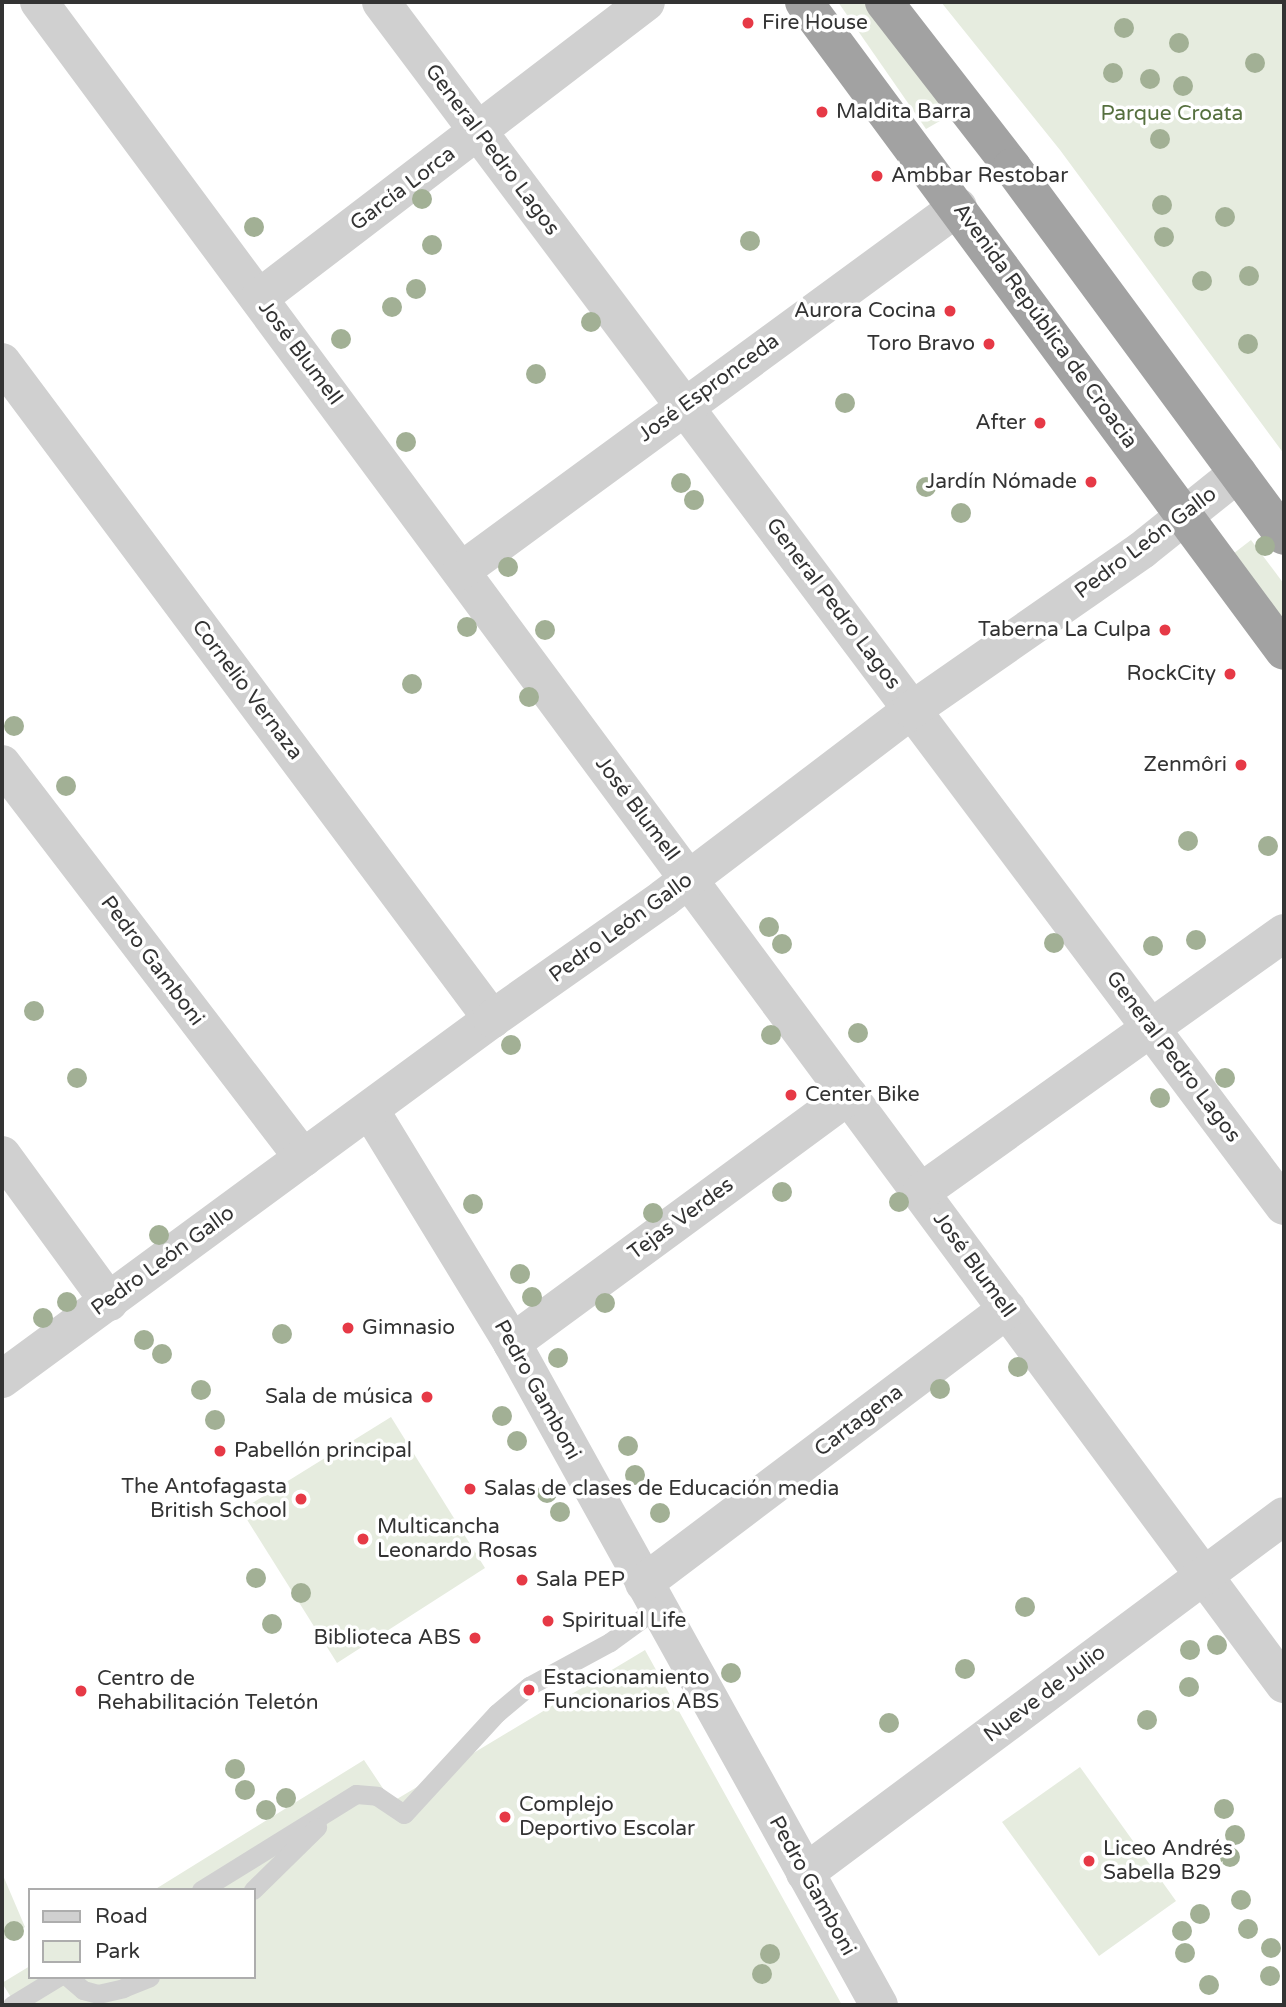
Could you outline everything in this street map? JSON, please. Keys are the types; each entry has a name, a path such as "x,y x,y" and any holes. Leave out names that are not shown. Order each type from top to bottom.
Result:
{"highway":[{"name":"Avenida República de Croacia","path":"804,2 1284,651"},
{"path":"884,2 1012,167 1284,536"}],"street":[{"name":"José Blumell","path":"39,2 1284,1684"},
{"name":"General Pedro Lagos","path":"381,2 1284,1206"},
{"name":"García Lorca","path":"259,299 646,2"},
{"name":"José Espronceda","path":"461,571 958,207"},
{"name":"Cornelio Vernaza","path":"2,362 492,1019"},
{"name":"Pedro León Gallo","path":"2,1379 492,1019 690,879 912,710 1142,550 1238,473"},
{"name":"Pedro Gamboni","path":"2,764 303,1158"},
{"path":"921,1192 1284,933"},
{"name":"Tejas Verdes","path":"512,1343 849,1095"},
{"name":"Pedro Gamboni","path":"370,1111 512,1343 879,2005"},
{"path":"2,1156 108,1302"},
{"name":"Cartagena","path":"651,1595 1007,1309"},
{"name":"Nueve de Julio","path":"805,1873 1284,1516"}],"lane":[{"path":"204,1888 356,1794 377,1796 404,1814 497,1713 519,1695 610,1642 651,1595"},
{"path":"255,1888 343,1803"},
{"path":"12,2005 55,1979"},
{"path":"70,1979 83,1990 98,1994 145,1979"}],"green space":[{"path":"838,2 866,2 952,114 926,129"},
{"name":"Parque Croata","path":"941,2 1284,2 1284,454 1060,150"},
{"path":"1251,540 1284,584 1284,631 1229,557"},
{"name":"Multicancha Leonardo Rosas","path":"391,1417 485,1568 337,1663 241,1510"},
{"name":"Complejo Deportivo Escolar","path":"645,1650 842,2005 16,2005 2,1983 28,1967 28,1979 256,1979 256,1888 157,1888 364,1760 392,1802"},
{"name":"Liceo Andrés Sabella B29","path":"1080,1767 1176,1901 1099,1956 1002,1822"},
{"path":"2,1873 25,1927 2,1941"}],"place":[{"name":"Fire House","path":"748,23"},
{"name":"Maldita Barra","path":"822,112"},
{"name":"Ambbar Restobar","path":"877,176"},
{"name":"Aurora Cocina","path":"950,311"},
{"name":"Toro Bravo","path":"989,344"},
{"name":"After","path":"1040,423"},
{"name":"Jardín Nómade","path":"1091,482"},
{"name":"Taberna La Culpa","path":"1165,630"},
{"name":"RockCity","path":"1230,674"},
{"name":"Zenmôri","path":"1241,765"},
{"name":"Center Bike","path":"791,1095"},
{"name":"Gimnasio","path":"348,1328"},
{"name":"Sala de música","path":"427,1397"},
{"name":"Pabellón principal","path":"220,1451"},
{"name":"Salas de clases de Educación media","path":"470,1489"},
{"name":"The Antofagasta British School","path":"301,1499"},
{"name":"Multicancha Leonardo Rosas","path":"363,1539"},
{"name":"Sala PEP","path":"522,1580"},
{"name":"Spiritual Life","path":"548,1621"},
{"name":"Biblioteca ABS","path":"475,1638"},
{"name":"Estacionamiento Funcionarios ABS","path":"529,1690"},
{"name":"Centro de Rehabilitación Teletón","path":"81,1691"},
{"name":"Complejo Deportivo Escolar","path":"505,1817"},
{"name":"Liceo Andrés Sabella B29","path":"1089,1861"}]}
